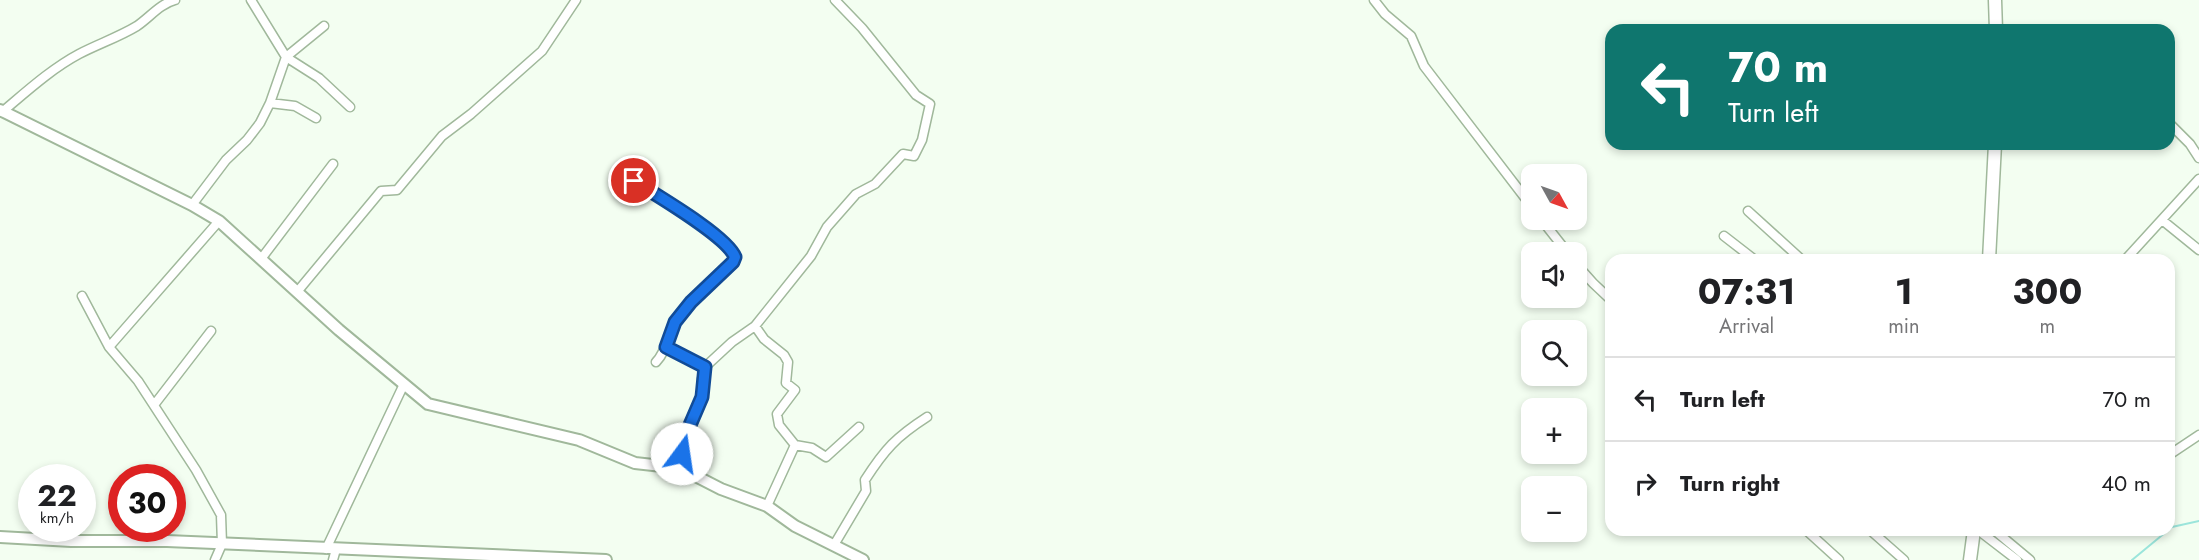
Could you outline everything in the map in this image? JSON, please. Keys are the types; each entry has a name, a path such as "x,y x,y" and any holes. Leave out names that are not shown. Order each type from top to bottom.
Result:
{"main road":[{"path":"1995,0 1996,24"},
{"path":"1989,254 1995,150"},
{"path":"1970,560 1975,536"}],"street":[{"path":"175,0 167,2 138,25 80,53 54,69 1,111 192,205 219,221 297,292 428,404 579,440 635,463 680,468 721,489 767,506 795,526 863,560"},
{"path":"251,0 285,57 319,78 350,106"},
{"path":"297,292 381,191 397,190 442,136 471,114 542,51 576,0"},
{"path":"680,468 684,439 702,397 705,367 732,342 755,326 811,256 827,226 856,194 875,184 903,154 914,156 922,140 930,104 916,95 862,28 835,0"},
{"path":"1374,0 1385,14 1411,36 1424,66 1521,193"},
{"path":"192,205 226,160 253,132 270,103 285,57 324,26"},
{"path":"270,103 295,106 316,118"},
{"path":"2175,129 2190,144 2199,158"},
{"path":"261,259 333,164"},
{"path":"2131,254 2199,178"},
{"path":"634,181 717,237 733,252 735,257 733,262 691,302 675,322 666,347 656,362"},
{"path":"1748,211 1795,254"},
{"path":"2162,220 2199,250"},
{"path":"109,347 219,221"},
{"path":"1550,230 1559,242"},
{"path":"1724,236 1747,254"},
{"path":"1587,277 1605,295"},
{"path":"82,296 109,347 138,381 196,470 221,515 222,544 215,560"},
{"path":"755,326 764,339 784,355 788,362 786,383 795,390 777,414 779,425 795,445 813,448 826,457 860,427"},
{"path":"154,405 211,331"},
{"path":"666,347 705,367"},
{"path":"332,553 404,384"},
{"path":"834,545 867,489 865,480 878,461 900,435 927,417"},
{"path":"2175,451 2199,435"},
{"path":"767,506 795,445"},
{"path":"1813,536 1839,560"},
{"path":"1877,536 1904,560"},
{"path":"1984,536 2016,560"},
{"path":"2001,536 2030,560"},
{"path":"0,537 222,544 332,553 606,560"}],"waterway":[{"path":"2175,526 2199,521"},
{"path":"2132,560 2161,536"}],"route":[{"path":"634,181 717,237 733,252 735,257 733,262 691,302 675,322 666,347 705,367 702,397 684,439 682,454"}]}
